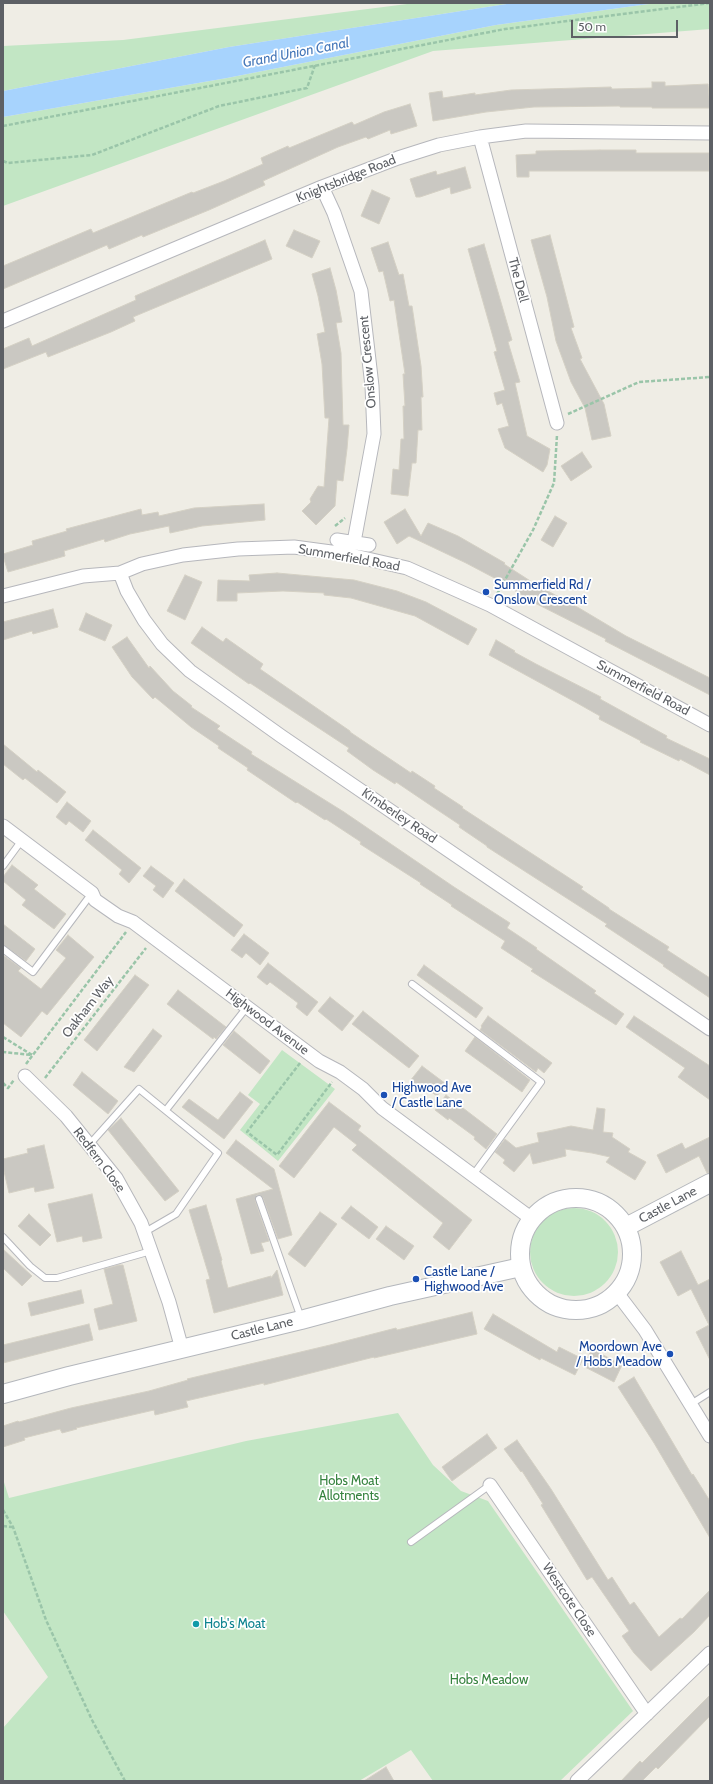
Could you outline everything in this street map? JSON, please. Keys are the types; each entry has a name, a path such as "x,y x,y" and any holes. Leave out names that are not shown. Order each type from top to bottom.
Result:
{"street":[{"name":"Knightsbridge Road","path":"3,320 322,187 398,158 440,145 480,137 526,131 710,134"},
{"name":"The Dell","path":"480,137 556,421"},
{"name":"Onslow Crescent","path":"322,187 334,213 361,291 372,386 374,434 354,542"},
{"path":"337,540 369,545"},
{"name":"Summerfield Road","path":"3,596 83,576 120,574 142,564 183,555 238,549 294,547 346,554 407,568 490,605 710,725"},
{"name":"Kimberley Road","path":"120,574 127,591 144,620 162,644 190,671 280,736 710,1029"},
{"name":"Highwood Avenue","path":"3,826 92,893 95,900 118,916 133,922 319,1061 340,1072 363,1089 382,1108 532,1219"},
{"name":"Redfern Close","path":"24,1071 66,1116 116,1178 141,1224 169,1302 182,1349"},
{"name":"Castle Lane","path":"626,1227 710,1183"},
{"name":"Castle Lane","path":"577,1197 595,1200 612,1210 626,1227 631,1239 631,1267 625,1282 616,1293 598,1306 579,1310 562,1308 541,1298 530,1286 521,1267 520,1244 523,1234 532,1219 546,1206 559,1200 577,1197"},
{"name":"Castle Lane","path":"3,1394 76,1374 301,1320 390,1296 521,1267"},
{"path":"616,1293 645,1330 710,1436"},
{"name":"Westcote Close","path":"490,1485 647,1714"},
{"path":"577,1781 710,1653"}],"lane":[{"path":"3,866 22,840"},
{"path":"3,949 33,972 92,893"},
{"path":"412,984 541,1082 473,1175"},
{"path":"166,1110 247,1007"},
{"path":"90,1145 139,1089 218,1153 176,1214 144,1232"},
{"path":"258,1199 301,1320"},
{"path":"3,1237 30,1266 45,1278 57,1278 151,1251"},
{"path":"691,1404 710,1392"},
{"path":"411,1542 490,1485"}],"path":[{"path":"3,126 505,29 710,3"},
{"path":"3,161 8,163 92,155 219,106 307,88 315,65"},
{"path":"490,605 533,530 554,483 556,421 611,393 639,382 710,377"},
{"path":"24,1071 32,1055 133,922"},
{"name":"Oakham Way","path":"38,1087 154,938"},
{"path":"3,1037 32,1055"},
{"path":"3,1052 32,1055"},
{"path":"308,1052 247,1132 277,1155 340,1072"},
{"path":"3,1510 13,1528 46,1620 92,1720 125,1781"},
{"path":"3,1526 13,1528"}],"green space":[{"path":"415,3 513,3 229,47 3,91 3,46 123,40"},
{"path":"656,3 710,3 710,29 433,51 3,206 3,117 227,78 496,25"},
{"path":"282,1050 335,1089 278,1161 240,1130 260,1104 248,1095"},
{"path":"565,1208 583,1208 599,1215 611,1227 618,1243 618,1261 611,1277 599,1289 583,1296 565,1296 549,1289 537,1277 530,1261 530,1243 537,1227 549,1215"},
{"path":"398,1413 433,1465 461,1491 488,1501 633,1711 560,1781 433,1781 411,1750 359,1781 3,1781 3,1728 48,1677 3,1611 3,1479 9,1498 246,1441"}],"water":[{"name":"Grand Union Canal","path":"513,3 656,3 496,25 227,78 3,117 3,91 229,47"}],"building":[{"path":"652,82 665,82 665,86 708,84 710,108 652,108 620,106 534,107 486,112 433,121 429,93 442,91 443,98 475,93 475,95 511,90 611,87 612,89 652,88"},
{"path":"410,104 417,126 391,134 390,130 368,139 366,137 338,147 263,181 265,185 209,210 109,249 107,245 3,289 3,266 91,229 93,233 192,192 193,193 224,181 263,164 261,158 288,146 289,148 352,122 354,125 384,112"},
{"path":"636,150 636,153 709,153 709,171 529,171 529,177 517,177 516,155 536,154 536,151"},
{"path":"465,167 471,188 451,194 450,187 416,197 410,179 436,171 437,175"},
{"path":"372,190 390,198 379,224 361,216"},
{"path":"294,230 320,241 312,258 286,246"},
{"path":"550,235 574,327 571,328 582,358 580,359 604,404 611,436 592,440 585,408 571,382 556,341 547,297 531,240"},
{"path":"265,240 272,259 133,317 135,321 111,332 48,357 46,352 3,369 3,349 29,338 32,346 136,300 135,296"},
{"path":"388,242 399,275 403,274 409,306 412,306 421,366 423,397 421,397 422,430 418,430 416,463 412,463 408,496 391,494 393,469 399,470 401,439 404,439 403,406 405,406 403,374 405,374 394,300 390,301 383,271 379,272 371,248"},
{"path":"484,244 512,340 508,342 520,382 515,383 527,436 550,449 547,465 543,472 505,448 498,429 509,426 502,403 497,405 494,393 505,390 494,352 497,351 468,249"},
{"path":"330,268 342,322 336,323 341,353 343,425 349,425 343,481 337,480 335,506 316,525 302,511 311,502 310,499 318,486 324,487 329,418 325,418 322,364 317,334 325,332 312,274"},
{"path":"582,452 592,467 571,481 561,466"},
{"path":"264,504 265,520 202,526 170,533 169,526 130,534 105,542 104,539 64,551 65,556 8,572 3,556 3,554 33,545 32,541 67,531 66,529 141,509 142,515 158,512 159,516 194,508"},
{"path":"405,509 421,536 428,523 458,536 505,563 504,564 535,584 626,636 710,678 710,695 605,641 606,639 529,600 502,582 466,563 409,536 397,544 384,522"},
{"path":"555,516 567,523 553,547 541,540"},
{"path":"277,573 354,580 397,591 426,602 477,629 468,645 415,616 351,598 324,595 324,593 283,591 237,593 237,601 217,601 218,580 250,581 249,575"},
{"path":"185,575 202,582 185,620 167,611"},
{"path":"53,609 58,627 33,634 32,631 3,640 3,622"},
{"path":"86,613 112,625 105,641 79,630"},
{"path":"202,627 223,642 226,638 263,664 260,669 350,732 411,773 412,771 435,786 434,788 463,807 462,808 583,887 581,889 609,909 669,947 667,950 710,978 710,998 663,966 664,965 605,926 607,924 487,847 459,827 460,825 396,782 395,784 373,770 347,751 349,748 250,683 249,684 191,643"},
{"path":"127,637 149,668 150,666 173,691 192,706 191,707 220,726 217,729 252,752 251,754 344,812 454,887 510,923 507,928 596,991 594,993 624,1014 616,1025 531,971 533,969 501,948 505,941 451,906 452,905 420,884 421,883 360,844 361,842 326,819 325,820 297,802 296,803 247,770 248,768 218,748 219,746 191,727 155,697 153,699 132,677 112,647"},
{"path":"496,640 536,664 601,697 600,699 667,736 666,738 710,759 710,775 680,759 679,761 640,742 641,741 599,719 600,716 489,655"},
{"path":"3,744 37,772 38,770 66,792 57,803 25,778 23,780 3,764"},
{"path":"67,802 91,821 83,832 69,821 66,825 56,817"},
{"path":"93,830 141,868 129,883 119,874 122,870 85,840"},
{"path":"12,865 38,885 34,889 66,914 54,929 22,905 26,900 3,881 3,877"},
{"path":"151,866 174,883 163,898 153,890 156,886 143,876"},
{"path":"184,879 243,925 234,937 175,891"},
{"path":"3,924 35,949 26,961 3,945"},
{"path":"244,934 269,953 260,965 246,953 242,958 231,950"},
{"path":"68,935 94,957 47,1015 42,1011 21,1037 3,1023 3,955 21,968 18,971 41,989 66,958 56,950"},
{"path":"268,963 318,1002 307,1016 296,1007 298,1003 270,982 267,985 257,977"},
{"path":"424,965 483,1008 476,1018 417,975"},
{"path":"135,975 149,985 97,1051 84,1040"},
{"path":"178,990 226,1027 216,1039 214,1037 213,1039 167,1004"},
{"path":"330,997 354,1016 342,1031 318,1011"},
{"path":"363,1011 419,1056 409,1068 352,1024"},
{"path":"488,1016 552,1063 544,1073 538,1068 536,1072 480,1030"},
{"path":"634,1016 710,1066 710,1100 678,1077 685,1068 626,1027"},
{"path":"153,1029 162,1036 134,1072 124,1067"},
{"path":"234,1031 270,1061 260,1074 223,1045"},
{"path":"475,1037 530,1080 522,1092 465,1051"},
{"path":"422,1066 446,1084 437,1096 422,1085 420,1088 410,1081"},
{"path":"82,1072 118,1101 108,1114 73,1085"},
{"path":"240,1092 253,1102 224,1139 182,1107 189,1099 218,1120"},
{"path":"446,1095 497,1134 486,1149 474,1139 475,1137 449,1118 448,1120 435,1110"},
{"path":"329,1102 361,1126 358,1130 472,1220 449,1250 433,1237 443,1223 352,1150 357,1145 334,1127 294,1178 279,1166"},
{"path":"597,1108 605,1109 603,1132 613,1133 612,1137 630,1149 628,1152 646,1162 635,1180 606,1162 610,1157 592,1153 565,1149 566,1156 533,1164 530,1153 514,1172 503,1163 505,1160 495,1152 505,1139 516,1148 539,1142 537,1133 571,1126 593,1130"},
{"path":"121,1118 179,1191 165,1201 108,1130"},
{"path":"710,1137 710,1173 707,1173 699,1156 666,1173 657,1155 682,1143 685,1149"},
{"path":"236,1140 274,1169 292,1235 278,1239 263,1198 260,1195 257,1195 255,1200 269,1241 261,1243 264,1251 251,1254 236,1199 273,1189 226,1153"},
{"path":"44,1145 54,1188 35,1192 34,1187 9,1193 3,1167 3,1159 28,1153 27,1149"},
{"path":"92,1194 102,1238 83,1242 82,1236 57,1242 48,1204"},
{"path":"206,1205 222,1260 228,1288 271,1276 271,1278 277,1270 283,1295 214,1313 206,1280 210,1279 189,1210"},
{"path":"351,1206 378,1227 369,1239 341,1218"},
{"path":"320,1212 337,1224 305,1267 288,1254"},
{"path":"29,1214 51,1235 40,1246 18,1226"},
{"path":"386,1226 414,1246 404,1260 376,1239"},
{"path":"3,1249 32,1276 22,1286 3,1268"},
{"path":"681,1251 698,1285 710,1279 710,1360 696,1332 709,1325 691,1289 678,1296 660,1262"},
{"path":"123,1265 137,1321 99,1330 94,1309 113,1304 104,1269"},
{"path":"81,1290 84,1303 31,1316 28,1303"},
{"path":"472,1312 477,1334 374,1357 264,1385 264,1383 186,1401 188,1407 155,1415 154,1410 76,1428 77,1429 62,1433 60,1429 24,1438 25,1440 3,1447 3,1426 18,1421 149,1391 188,1380 187,1379 396,1328 397,1330"},
{"path":"493,1314 557,1352 559,1347 583,1359 575,1375 541,1358 540,1360 484,1329"},
{"path":"89,1324 93,1340 3,1363 3,1345"},
{"path":"592,1349 622,1365 614,1382 583,1366"},
{"path":"634,1377 692,1475 693,1474 710,1501 710,1538 654,1443 618,1387"},
{"path":"487,1434 497,1448 452,1481 442,1467"},
{"path":"517,1440 551,1489 608,1580 612,1577 630,1605 634,1602 659,1637 680,1618 682,1619 710,1590 710,1615 694,1632 651,1671 634,1653 622,1636 629,1631 592,1577 587,1580 541,1505 543,1504 522,1471 521,1472 504,1449"},
{"path":"710,1695 710,1716 658,1769 656,1767 642,1781 621,1781 640,1761 642,1763"},
{"path":"386,1767 394,1781 364,1781"}],"place":[{"name":"Summerfield Rd / Onslow Crescent","path":"486,592"},
{"name":"Highwood Ave / Castle Lane","path":"384,1095"},
{"name":"Castle Lane / Highwood Ave","path":"416,1279"},
{"name":"Moordown Ave / Hobs Meadow","path":"670,1354"},
{"name":"Hob's Moat","path":"196,1624"}],"park label":[{"name":"Hobs Moat Allotments","path":"349,1488"},
{"name":"Hobs Meadow","path":"489,1680"}]}
